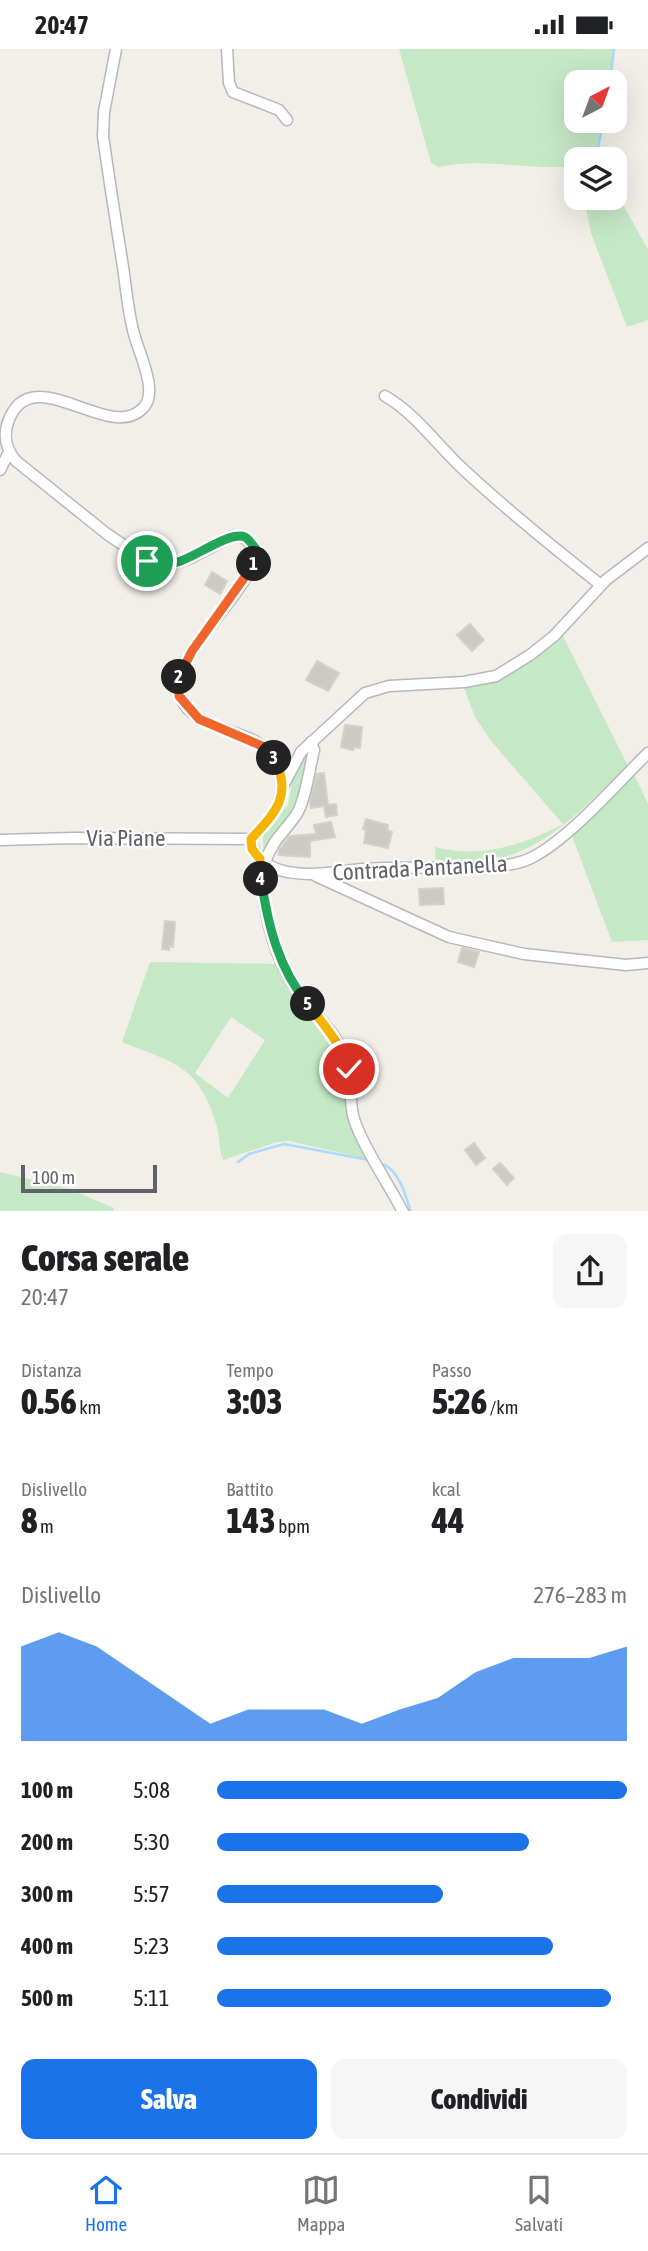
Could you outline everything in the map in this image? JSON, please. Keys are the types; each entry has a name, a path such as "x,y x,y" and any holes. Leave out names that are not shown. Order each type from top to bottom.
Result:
{"street":[{"path":"0,470 10,417 17,405 30,398 45,397 118,418 133,415 148,401 150,386 133,331 103,135 104,111 116,49"},
{"path":"227,49 229,83 233,92 279,110 287,120"},
{"path":"385,396 406,409 444,451 505,508 601,585"},
{"path":"4,456 16,461 107,534 147,561 173,564 191,558 233,536 244,537 256,549 256,561 182,668 177,682 179,696 199,719 268,750 276,763 283,786"},
{"path":"402,1211 354,1121 349,1069 344,1053 292,983 278,956 267,913 262,860 252,849 251,839 273,815 283,786 301,752 365,693 389,686 464,682 496,676 554,636 601,585 648,548"},
{"path":"262,860 303,803 314,750 311,742"},
{"name":"Contrada Pantanella","path":"262,860 288,872 314,874 364,869 506,866 531,859 554,844 648,753"},
{"name":"Via Piane","path":"0,840 251,839"},
{"path":"314,874 449,937 524,954 626,965 648,963"}],"green space":[{"path":"399,49 614,49 611,70 564,70 564,133 600,133 597,147 564,147 564,167 473,163 439,167 431,163"},
{"path":"586,210 626,210 648,250 648,320 627,327 591,233"},
{"path":"562,634 628,766 568,821 534,845 496,859 436,862 435,847 485,851 517,844 563,824 491,741 475,717 464,688 504,673"},
{"path":"306,757 310,759 294,814 263,849 263,835 288,805 293,777"},
{"path":"633,772 648,804 648,940 612,942 571,833"},
{"path":"150,962 279,964 286,983 332,1041 344,1067 347,1106 372,1160 289,1141 277,1142 223,1160 209,1103 192,1077 169,1061 122,1042","holes":["231,1017 265,1040 228,1098 195,1073"]},
{"path":"0,1172 69,1189 114,1208 113,1211 0,1211"}],"building":[{"path":"212,572 227,581 220,594 205,585"},
{"path":"470,624 484,640 472,651 457,635"},
{"path":"317,661 339,673 328,691 306,680"},
{"path":"345,725 362,727 360,748 354,747 353,750 341,747"},
{"path":"324,773 328,805 336,804 337,815 326,817 324,806 311,808 310,801 317,774"},
{"path":"366,819 388,825 387,830 392,832 388,848 364,843 366,830 363,829"},
{"path":"331,822 335,837 310,841 310,857 279,855 279,850 290,836 316,834 314,825"},
{"path":"443,888 444,904 420,905 419,889"},
{"path":"165,921 175,922 173,947 169,946 169,950 162,949"},
{"path":"462,948 479,952 474,967 458,962"},
{"path":"474,1143 485,1158 476,1165 465,1150"},
{"path":"500,1163 514,1178 507,1185 493,1169"}],"waterway":[{"path":"611,70 614,49"},
{"path":"598,147 601,133"},
{"path":"238,1162 249,1154 284,1144 369,1160"},
{"path":"382,1164 397,1177 411,1211"}],"route":[{"path":"147,561 173,564 191,558 233,536 244,537 256,549 256,561 247,576 182,668 177,682 179,696 199,719 262,746 276,763 283,786 279,804 273,815 251,839 252,849 260,859 267,913 278,956 287,975 344,1053 349,1069"}]}
